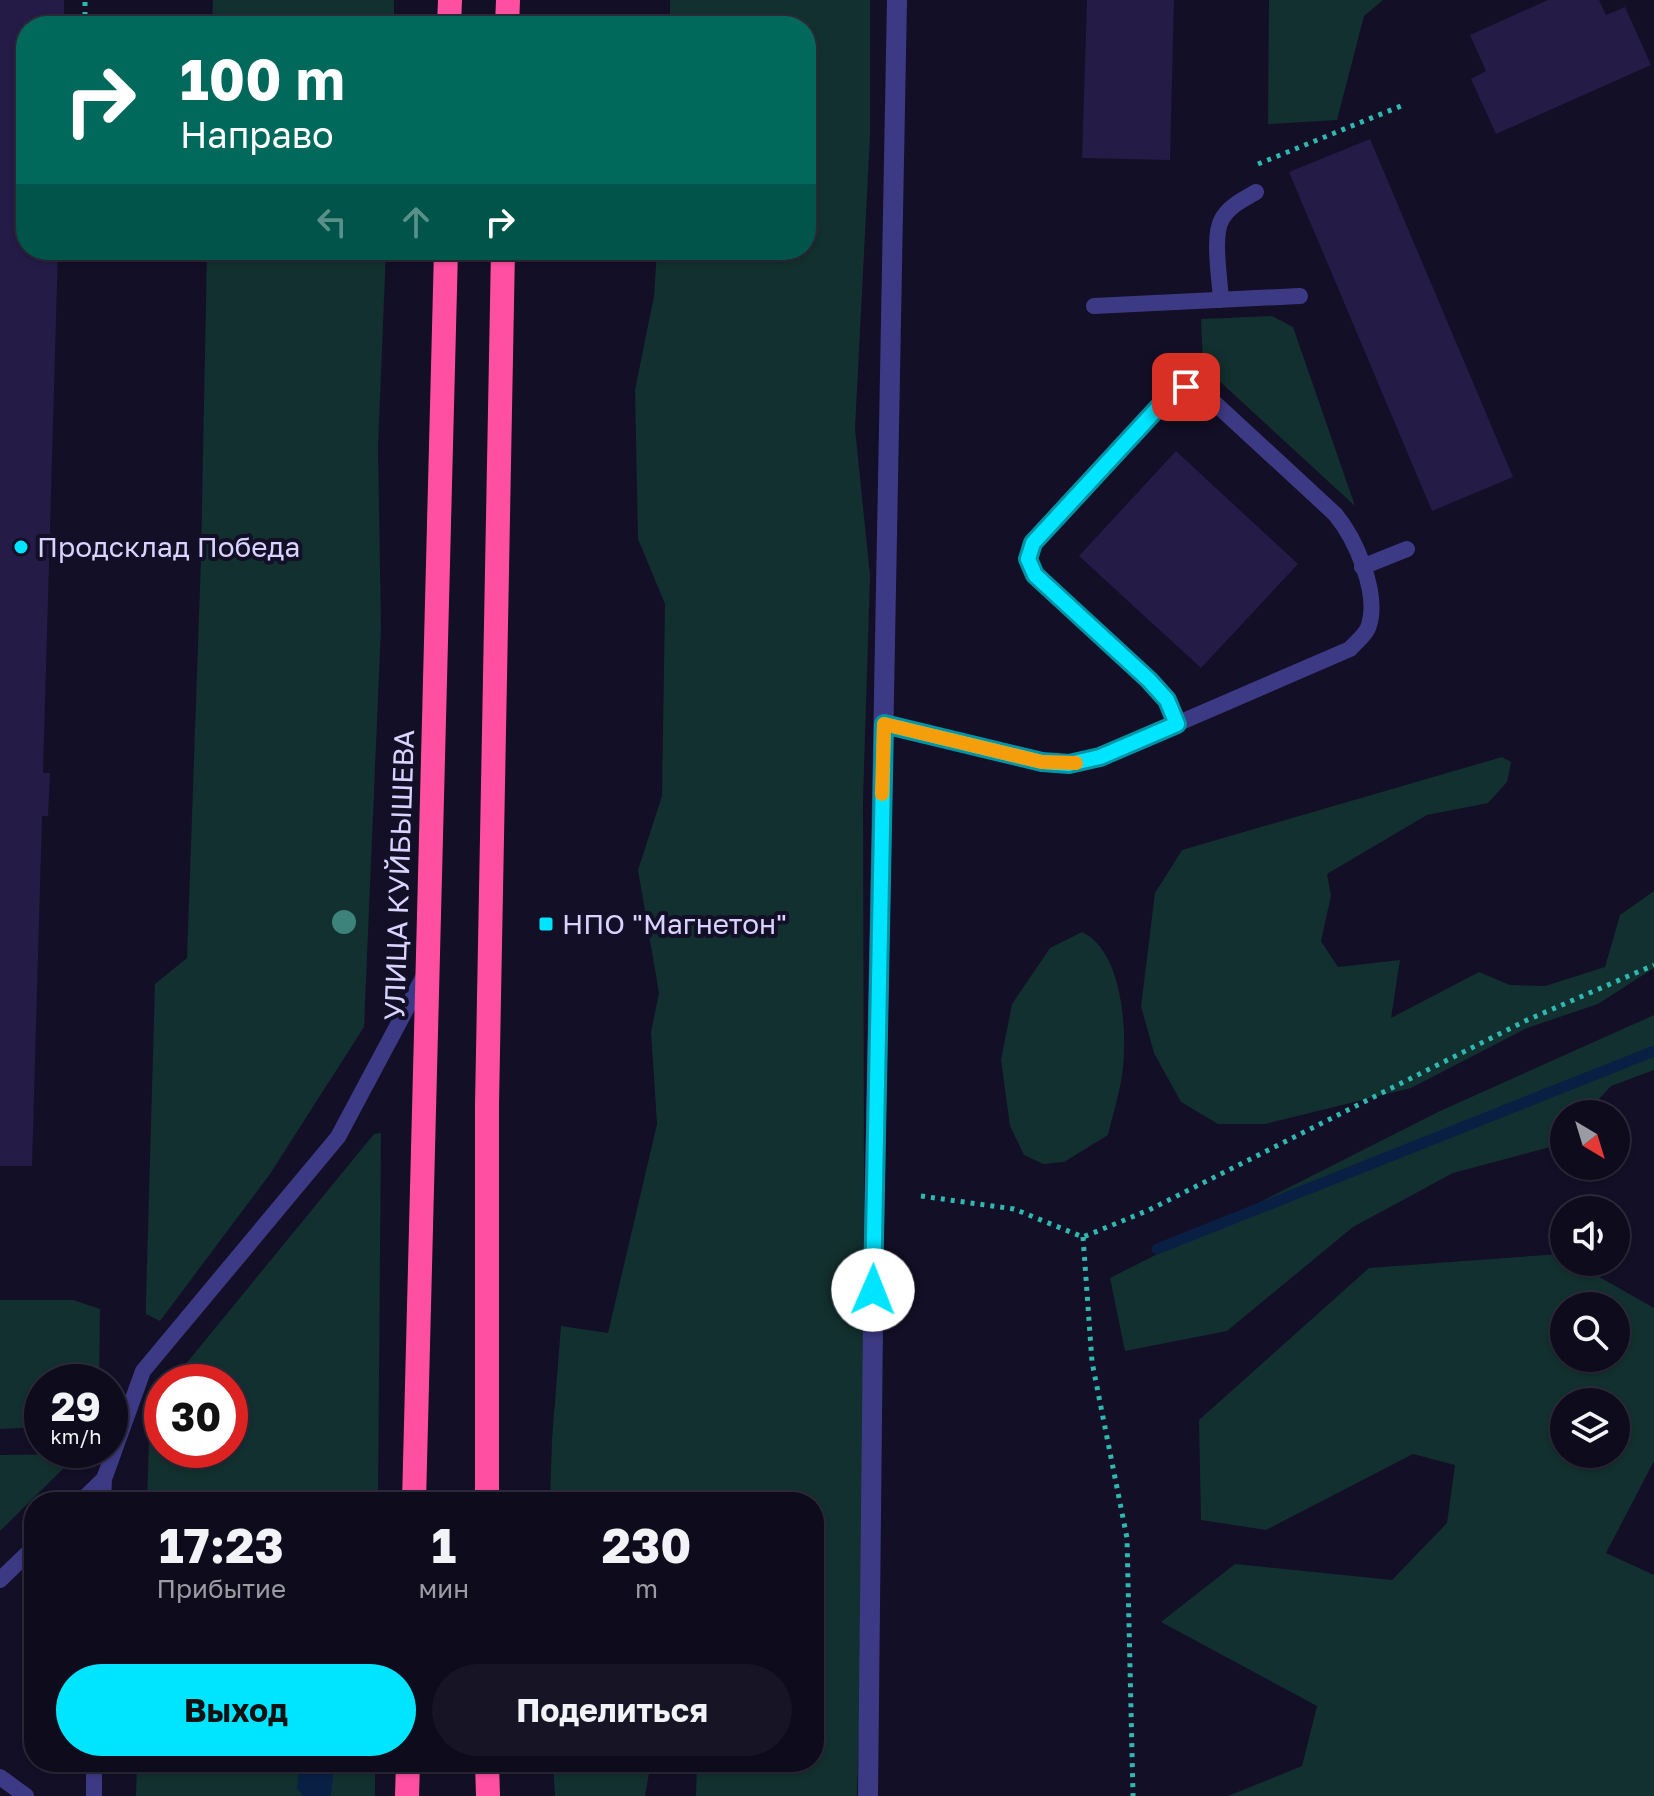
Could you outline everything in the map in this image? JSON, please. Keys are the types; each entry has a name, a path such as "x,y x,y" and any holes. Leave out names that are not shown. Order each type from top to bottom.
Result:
{"highway":[{"name":"УЛИЦА КУЙБЫШЕВА","path":"414,1492 446,260"},
{"path":"487,1492 487,1105 503,260"},
{"path":"407,1796 408,1772"},
{"path":"487,1772 488,1796"}],"street":[{"path":"868,1796 873,1306 897,0"}],"lane":[{"path":"1221,300 1218,232 1221,219 1231,207 1256,192"},
{"path":"1094,306 1300,296"},
{"path":"884,724 1042,762 1069,764 1100,757 1177,724 1350,649 1369,629 1373,604 1347,529 1335,514 1203,392 1186,387 1167,398 1033,543 1028,559 1035,575 1149,680 1167,700 1177,724"},
{"path":"1362,567 1407,549"},
{"path":"103,1492 104,1479 143,1371 338,1137 426,971"},
{"path":"90,1492 104,1479"},
{"path":"0,1580 24,1557"},
{"path":"94,1772 94,1796"},
{"path":"0,1777 26,1796"}],"path":[{"path":"1247,169 1406,104"},
{"path":"921,1196 1014,1209 1083,1237 1149,1210 1525,1021 1654,965"},
{"path":"1083,1237 1092,1362 1127,1538 1133,1796"}],"green space":[{"path":"213,0 394,0 394,16 212,16"},
{"path":"670,0 870,0 870,136 855,429 870,575 863,800 865,1521 857,1796 696,1796 697,1772 824,1772 824,1492 550,1492 561,1326 608,1333 657,1124 651,1032 659,993 638,870 662,796 665,604 638,539 635,390 654,296 656,260 816,260 816,16 670,16"},
{"path":"1269,0 1383,0 1364,16 1337,120 1268,124"},
{"path":"207,260 386,260 378,447 381,627 364,1027 270,1174 160,1321 146,1314 155,984 187,958 201,559"},
{"path":"1272,316 1293,327 1355,506 1203,366 1201,319"},
{"path":"1502,757 1511,762 1507,782 1488,803 1427,815 1327,874 1331,896 1321,941 1338,967 1400,960 1391,1018 1479,972 1510,985 1545,986 1605,967 1620,915 1654,891 1654,968 1598,1004 1527,1028 1411,1088 1265,1124 1218,1124 1181,1102 1154,1053 1141,1006 1155,893 1182,850"},
{"path":"1082,932 1106,955 1114,973 1124,1032 1122,1076 1108,1135 1064,1162 1043,1164 1024,1155 1010,1126 1001,1060 1012,1004 1050,948"},
{"path":"1654,1015 1654,1070 1611,1086 1598,1100 1550,1100 1550,1147 1453,1173 1353,1227 1227,1331 1125,1351 1110,1278 1440,1111"},
{"path":"381,1133 378,1492 147,1492 148,1468 248,1468 248,1364 186,1364 374,1134"},
{"path":"1550,1255 1550,1276 1598,1276 1626,1292 1550,1292 1550,1372 1630,1372 1630,1294 1654,1308 1654,1461 1606,1553 1654,1575 1654,1796 1228,1796 1302,1766 1317,1706 1161,1622 1235,1564 1392,1580 1447,1523 1455,1465 1413,1454 1266,1530 1201,1520 1199,1420 1369,1268"},
{"path":"0,1300 73,1300 100,1309 99,1364 24,1364 24,1428 0,1429"},
{"path":"0,1455 24,1455 24,1468 64,1468 40,1492 24,1492 24,1507 0,1531"},
{"path":"137,1772 375,1772 375,1796 136,1796"},
{"path":"554,1772 649,1772 645,1796 555,1796"}],"water":[{"path":"299,1772 333,1772 331,1796 303,1796 297,1788"}],"building":[{"path":"0,0 64,0 64,16 16,16 16,260 58,260 43,773 50,773 48,816 42,816 32,1166 0,1166"},
{"path":"1087,0 1174,0 1170,160 1082,158"},
{"path":"1548,0 1599,0 1606,15 1625,7 1651,65 1496,134 1471,79 1486,71 1470,35"},
{"path":"1370,139 1513,477 1432,511 1289,172"},
{"path":"1176,451 1298,564 1201,668 1079,556"}],"waterway":[{"path":"1157,1249 1654,1051"}],"slow traffic":[{"path":"882,794 884,724 1042,762 1076,763"}],"place":[{"name":"Продсклад Победа","path":"21,547"},
{"name":"НПО \"Магнетон\"","path":"546,924"}],"route":[{"path":"873,1290 884,724 1042,762 1069,764 1100,757 1177,724 1167,700 1149,680 1035,575 1028,559 1033,543 1167,398 1186,387"}]}
